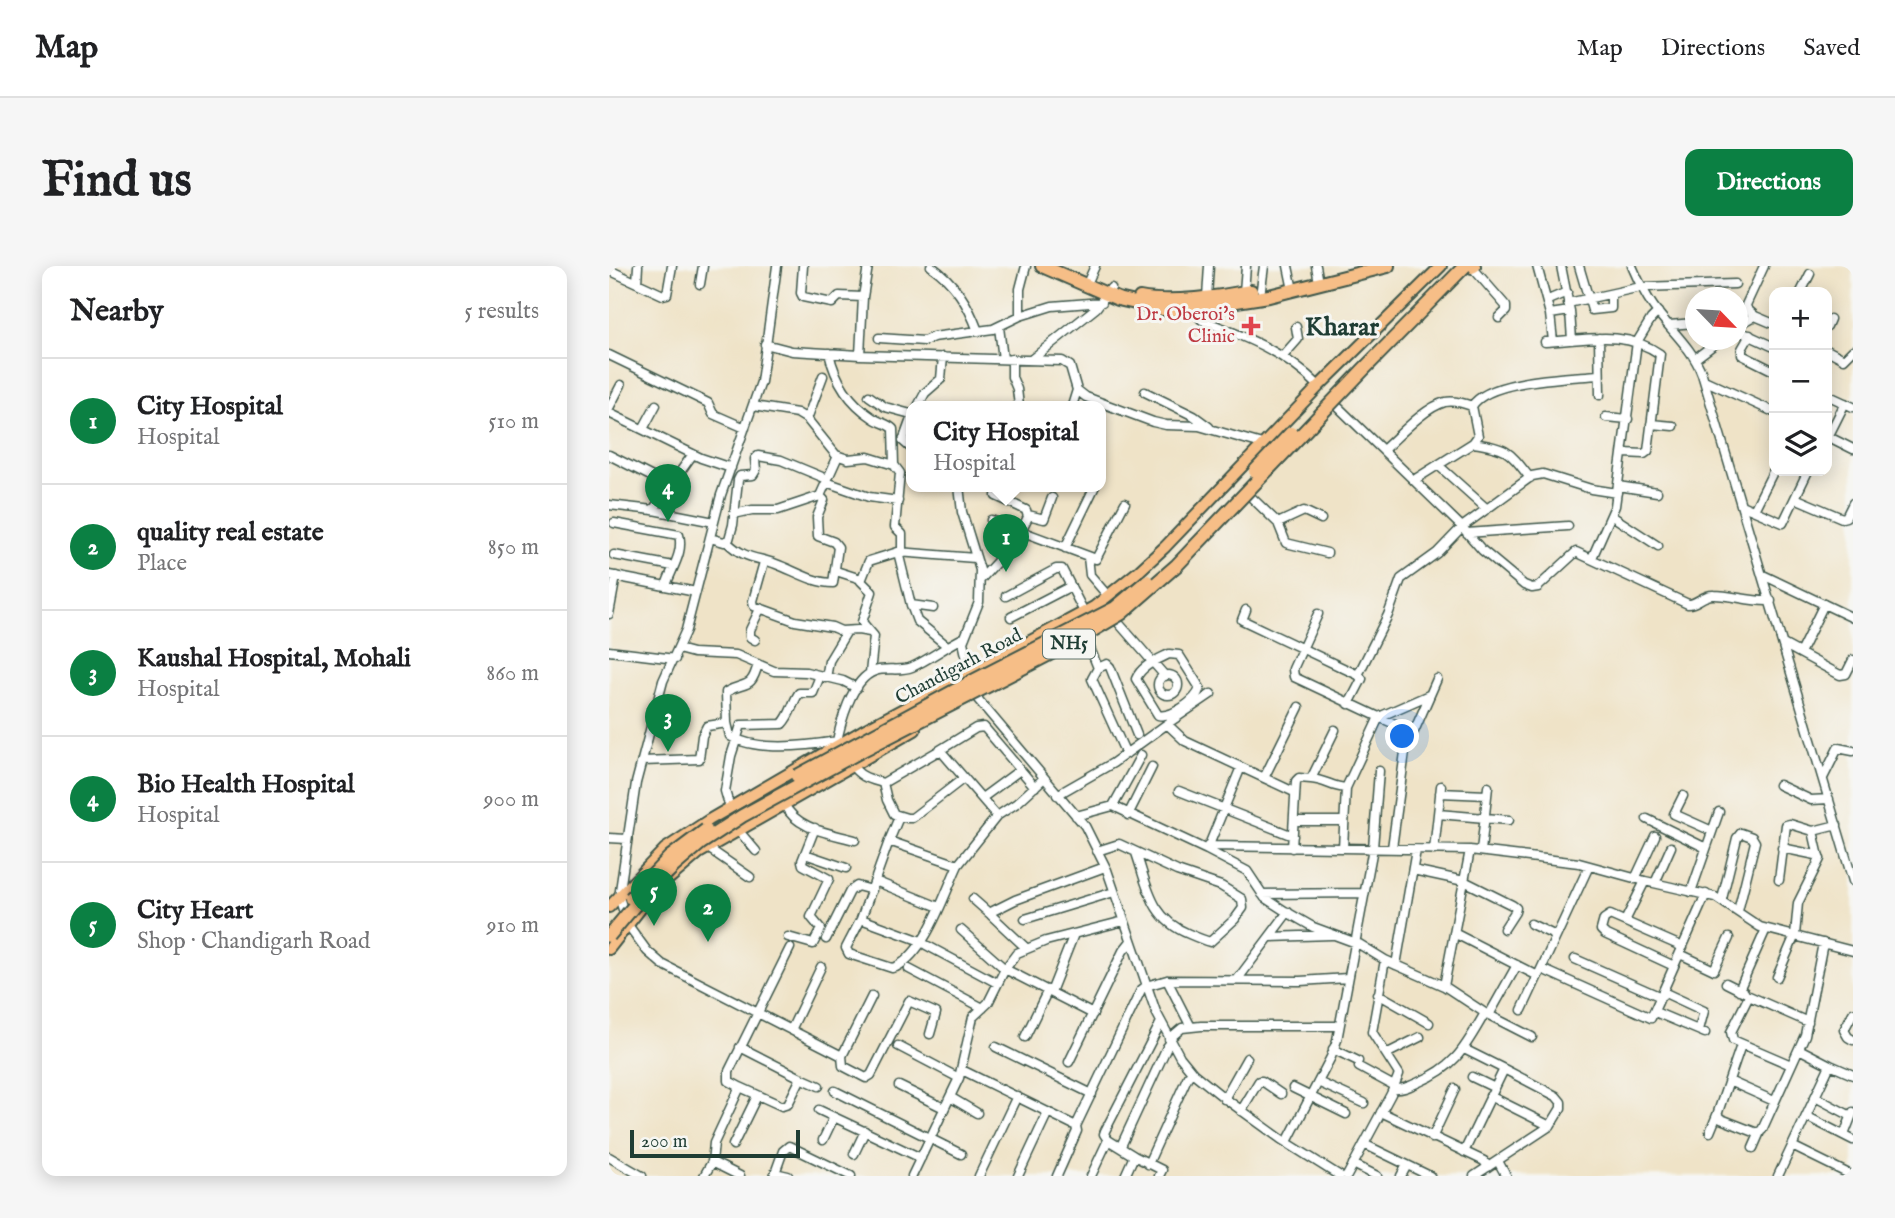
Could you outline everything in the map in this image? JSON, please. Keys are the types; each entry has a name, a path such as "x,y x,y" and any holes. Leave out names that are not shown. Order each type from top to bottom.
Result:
{"highway":[{"path":"1042,266 1088,283"},
{"path":"1059,266 1107,295 1137,305 1162,309 1197,308 1388,266"},
{"path":"1107,295 1150,300 1207,297 1292,286 1317,272 1361,266"},
{"name":"Chandigarh Road","path":"609,925 649,877 692,839 730,814 841,751 1115,608 1175,558 1273,451 1454,266"},
{"name":"NH5","path":"609,936 673,866 741,816 1071,643 1122,613 1177,565 1363,370 1470,266"}],"main road":[{"path":"609,907 665,849 730,807 836,744 1084,612 1108,596 1165,547 1262,444 1441,266"},
{"path":"609,950 655,891 708,848 976,696 1086,638 1138,606 1251,496 1470,266"},
{"path":"1262,444 1281,464"}],"street":[{"path":"637,283 638,266"},
{"path":"610,269 667,294 671,266"},
{"path":"701,284 703,266"},
{"path":"777,266 764,362 753,406 714,522 697,592 678,649 663,681 636,783 619,897 628,926 661,964 842,1056"},
{"path":"803,266 803,297 832,303 839,296 863,297"},
{"path":"860,355 863,297 868,266"},
{"path":"931,266 964,299 978,331"},
{"path":"1020,316 1020,289 1026,266"},
{"path":"1088,283 1095,266"},
{"path":"1207,297 1209,266"},
{"path":"1244,292 1246,266"},
{"path":"1261,289 1263,266"},
{"path":"1288,266 1292,286"},
{"path":"1470,266 1506,306 1506,311 1499,318"},
{"path":"1537,266 1548,300 1549,342 1621,337 1637,342 1657,352 1661,357 1646,453 1623,453"},
{"path":"1572,340 1562,270 1580,266 1588,299 1594,311 1609,309 1612,304 1611,294"},
{"path":"1632,266 1641,287 1658,312 1696,358 1704,380 1853,881"},
{"path":"1764,266 1746,305 1755,316 1769,322"},
{"path":"1804,287 1810,274"},
{"path":"1550,314 1588,299 1641,287 1735,284"},
{"path":"1548,300 1567,292"},
{"path":"879,338 924,341 978,331 999,327 1020,316 1052,306 1107,295"},
{"path":"1032,359 1107,295"},
{"path":"1197,308 1202,320 1259,343 1283,356 1319,386"},
{"path":"1592,558 1612,516 1618,490 1637,342 1646,325 1658,312"},
{"path":"1748,321 1755,316"},
{"path":"1669,325 1685,324"},
{"path":"999,327 1018,401"},
{"path":"1283,356 1298,339 1296,327"},
{"path":"1769,344 1750,335 1742,349 1742,355 1769,368"},
{"path":"1599,338 1600,395"},
{"path":"765,344 787,350 860,355 1067,362 1077,390 1074,401"},
{"path":"1696,358 1707,350"},
{"path":"1832,353 1844,359 1853,350"},
{"path":"829,353 832,366 846,394 871,418 892,427 894,465 900,473 895,527 902,534 900,553 911,605 917,621 946,645"},
{"path":"609,355 708,403 713,414 745,428"},
{"path":"921,401 925,393 941,379 943,357"},
{"path":"1414,480 1473,443 1478,436 1472,406 1477,398 1495,390 1535,382 1598,375"},
{"path":"807,419 823,376"},
{"path":"1704,380 1769,410"},
{"path":"621,385 609,410 693,454 731,468"},
{"path":"1077,390 1097,401"},
{"path":"1145,392 1194,416 1212,429"},
{"path":"869,396 889,409 906,414"},
{"path":"1832,397 1849,405 1832,431"},
{"path":"1383,450 1421,416 1444,402 1472,406"},
{"path":"1106,404 1153,422 1212,429 1262,444"},
{"path":"643,429 656,405"},
{"path":"1336,405 1482,550 1524,585 1532,588 1544,583 1572,554 1582,553 1688,604 1692,605 1711,594 1751,601 1771,601"},
{"path":"753,406 797,413 807,419 838,456 848,459 868,457 894,465"},
{"path":"1606,417 1628,419"},
{"path":"1651,424 1674,426"},
{"path":"903,442 906,433"},
{"path":"1832,439 1853,449"},
{"path":"893,441 906,444"},
{"path":"1473,443 1500,447 1509,452 1530,478"},
{"path":"653,510 693,454"},
{"path":"609,455 670,486"},
{"path":"727,542 732,530 739,477 753,475 756,470 755,459 758,456 781,460 869,497 898,501"},
{"path":"734,514 752,510 778,510 820,496 838,456"},
{"path":"1438,465 1487,509"},
{"path":"1358,674 1388,615 1401,579 1530,478 1543,474 1591,489 1657,492"},
{"path":"1754,510 1771,476"},
{"path":"1741,505 1783,523 1806,476"},
{"path":"960,492 962,512 979,565 977,610 963,646 976,696 1085,826 1105,867 1161,1022 1193,1073 1241,1111 1340,1176"},
{"path":"996,492 996,496 1024,509 1028,515 1044,519 1052,498"},
{"path":"1065,548 1092,492"},
{"path":"711,538 727,542 764,562 831,584 835,580 838,547 816,533 817,517 824,500 820,496"},
{"path":"1251,496 1278,523 1286,543 1327,553"},
{"path":"1795,498 1842,518 1846,517 1853,503"},
{"path":"998,562 995,522 1093,559 1098,556 1125,503"},
{"path":"609,505 714,522"},
{"path":"1278,523 1304,511 1321,519"},
{"path":"980,580 1021,533 1028,515"},
{"path":"1612,516 1658,546"},
{"path":"614,523 679,535 680,548 666,586"},
{"path":"1464,530 1568,526"},
{"path":"873,633 862,624 872,592 862,584 861,579 869,561 900,553 975,558"},
{"path":"614,555 673,566"},
{"path":"1088,557 1090,575 1108,596"},
{"path":"764,562 753,604 760,609 795,621 873,633"},
{"path":"1006,596 1056,569 1064,571 1084,612"},
{"path":"836,572 861,579"},
{"path":"1763,575 1853,618"},
{"path":"609,614 613,576 697,592"},
{"path":"1011,617 1071,586"},
{"path":"1800,653 1824,604"},
{"path":"911,605 933,608"},
{"path":"755,640 750,637 750,630 760,609"},
{"path":"1246,610 1242,620 1358,674 1362,679 1361,684 1349,704"},
{"path":"1318,614 1293,670 1293,676 1413,732"},
{"path":"1117,620 1165,676"},
{"path":"730,807 725,791 735,739 741,725 782,724 791,712 799,693 813,693 847,631"},
{"path":"758,664 751,683 726,692 730,736 745,743 795,747 836,744 847,705 870,673 873,633"},
{"path":"870,673 912,667 946,645 965,637"},
{"path":"1086,638 1098,668"},
{"path":"1783,644 1843,675 1853,660"},
{"path":"678,649 694,653 736,655 779,672 806,672 843,681 857,688"},
{"path":"609,651 674,659"},
{"path":"1169,654 1179,655 1200,686 1197,696 1167,716 1158,715 1137,685 1136,676 1153,662 1169,654"},
{"path":"1126,754 1092,679 1093,673 1105,664 1110,667 1137,734"},
{"path":"1165,676 1172,676 1177,680 1174,692 1166,694 1159,689 1159,682 1165,676"},
{"path":"1392,848 1403,762 1413,732 1437,679"},
{"path":"1174,692 1182,706"},
{"path":"1057,794 1126,754 1211,694"},
{"path":"1343,848 1346,788 1379,718 1429,695"},
{"path":"1264,778 1299,707"},
{"path":"642,761 699,759 702,736 707,726 727,723"},
{"path":"1167,724 1185,741 1294,792"},
{"path":"852,765 855,771 864,777 883,783 981,726 988,730 1035,787"},
{"path":"1311,779 1335,730"},
{"path":"1823,779 1837,748 1853,751"},
{"path":"940,750 997,817"},
{"path":"1113,806 1141,755"},
{"path":"1128,815 1152,767"},
{"path":"1207,848 1241,767"},
{"path":"982,798 1020,770"},
{"path":"1287,1142 1333,1049 1339,1026 1373,848 1379,771"},
{"path":"883,783 894,814 912,818 964,778"},
{"path":"899,817 861,919 846,951 868,961 897,967 923,943 958,865 997,817 1043,779"},
{"path":"1292,848 1297,779 1323,780 1332,787 1346,788"},
{"path":"1779,785 1811,800 1829,799"},
{"path":"1434,850 1441,789 1487,791 1481,851"},
{"path":"1179,791 1293,836"},
{"path":"1683,796 1674,814 1712,831"},
{"path":"784,804 800,823 855,840"},
{"path":"1076,816 1113,806 1207,848 1247,871 1262,894 1287,912 1313,927 1355,943 1385,960 1444,986 1487,1014 1532,1037"},
{"path":"1691,892 1719,812"},
{"path":"1438,814 1509,820"},
{"path":"1647,819 1706,848"},
{"path":"1294,821 1343,821"},
{"path":"1779,880 1785,828 1788,824 1813,831 1837,825"},
{"path":"788,937 813,944 821,929 811,917 829,879 801,862 815,828"},
{"path":"738,831 755,851"},
{"path":"1777,977 1795,935 1798,903 1818,867 1819,857 1813,831"},
{"path":"1722,900 1737,838 1741,833 1752,837 1755,842 1738,911"},
{"path":"1635,879 1655,836"},
{"path":"609,838 627,839"},
{"path":"889,841 958,865"},
{"path":"1097,851 1116,844 1177,871 1221,886 1242,899 1243,908 1210,942 1174,928 1163,918 1151,900 1136,853"},
{"path":"1655,883 1671,846"},
{"path":"708,848 750,877"},
{"path":"1207,848 1470,850 1589,866 1706,894 1722,900 1766,929 1853,951"},
{"path":"1782,849 1819,857"},
{"path":"1396,965 1416,850"},
{"path":"1444,986 1470,850"},
{"path":"805,854 846,868"},
{"path":"1522,1010 1589,866"},
{"path":"990,914 1015,900 1105,867"},
{"path":"1413,870 1464,881 1514,906 1515,912 1504,929"},
{"path":"1625,921 1645,881"},
{"path":"826,939 849,891 857,886 873,885 939,907"},
{"path":"1025,919 1114,891"},
{"path":"1262,894 1364,893"},
{"path":"1454,933 1517,965 1651,1018 1706,894"},
{"path":"974,900 1025,948"},
{"path":"1237,981 1287,912"},
{"path":"1674,967 1605,934 1601,930 1604,919 1608,915 1625,921 1714,970 1729,938"},
{"path":"861,919 923,943 997,983"},
{"path":"912,1176 961,1074 972,1021 1017,953 1025,948 1124,921"},
{"path":"1531,925 1556,936"},
{"path":"1739,990 1766,929"},
{"path":"961,930 1005,969 1093,1014"},
{"path":"1025,1037 1074,934"},
{"path":"1270,937 1334,935"},
{"path":"1069,1062 1123,951 1131,941"},
{"path":"1753,1148 1799,1049 1808,1021 1823,943"},
{"path":"790,948 728,1076 729,1080 740,1087 782,1106 788,1104 801,1077"},
{"path":"1575,959 1704,1011 1702,1032 1655,1012"},
{"path":"1347,1176 1394,1088 1399,1073 1373,1032 1385,960"},
{"path":"1333,1049 1394,1088 1400,1090 1423,1080 1451,1065 1517,965"},
{"path":"791,1030 821,967"},
{"path":"909,969 983,1008"},
{"path":"1057,1176 1077,1131 1076,1126 1141,990 1146,986 1167,980 1348,978"},
{"path":"1167,980 1191,1027"},
{"path":"1726,983 1808,1021"},
{"path":"1378,994 1429,1023"},
{"path":"873,996 842,1056 843,1066 869,1077 910,1001 936,1013 930,1034"},
{"path":"1753,997 1745,999 1731,1032 1733,1040 1791,1065"},
{"path":"1853,1013 1844,1030 1853,1040"},
{"path":"1159,1176 1162,1170 1108,1140 1104,1134 1161,1022"},
{"path":"1121,1146 1170,1040 1182,1028 1339,1026"},
{"path":"1388,1053 1420,1037"},
{"path":"1710,1132 1741,1045"},
{"path":"898,1046 1017,1096 1076,1126"},
{"path":"740,1047 819,1086"},
{"path":"996,1047 1092,1094"},
{"path":"1464,1049 1556,1096 1561,1102 1561,1108 1550,1126 1541,1134 1474,1176"},
{"path":"1799,1049 1853,1075"},
{"path":"1224,1099 1247,1058"},
{"path":"1778,1176 1830,1065"},
{"path":"1464,1152 1504,1069"},
{"path":"1148,1164 1173,1105 1188,1076 1193,1073"},
{"path":"1472,1077 1550,1126"},
{"path":"1241,1111 1259,1081 1281,1094"},
{"path":"1729,1081 1774,1101"},
{"path":"1318,1082 1364,1103"},
{"path":"898,1086 944,1108"},
{"path":"704,1176 712,1161 714,1143 740,1087"},
{"path":"1293,1088 1346,1114"},
{"path":"1432,1138 1455,1089"},
{"path":"835,1091 961,1154"},
{"path":"733,1145 757,1096"},
{"path":"979,1176 1017,1096"},
{"path":"950,1097 977,1113"},
{"path":"1815,1097 1852,1114 1844,1135"},
{"path":"819,1110 921,1158"},
{"path":"1018,1176 1048,1112"},
{"path":"1381,1112 1484,1161 1488,1167"},
{"path":"1717,1115 1754,1133 1760,1132"},
{"path":"1806,1116 1853,1140"},
{"path":"823,1140 834,1117"},
{"path":"854,1154 865,1131"},
{"path":"1091,1176 1108,1140"},
{"path":"1364,1144 1430,1176"},
{"path":"788,1176 774,1175 783,1151 789,1146 851,1176"},
{"path":"1792,1146 1853,1176"},
{"path":"1125,1176 1134,1156"},
{"path":"609,1157 627,1172 642,1176"},
{"path":"712,1161 740,1176"},
{"path":"1498,1161 1506,1176"},
{"path":"1353,1164 1377,1176"},
{"path":"1401,1176 1407,1165"}],"place":[{"name":"Dr. Oberoi's Clinic","path":"1251,326"},
{"name":"Bio Health Hospital","path":"668,522"},
{"name":"City Hospital","path":"1006,572"},
{"name":"Kaushal Hospital, Mohali","path":"668,752"},
{"name":"City Heart","path":"654,926"},
{"name":"quality real estate","path":"708,942"}],"district":[{"name":"Kharar","path":"1342,327"}]}
